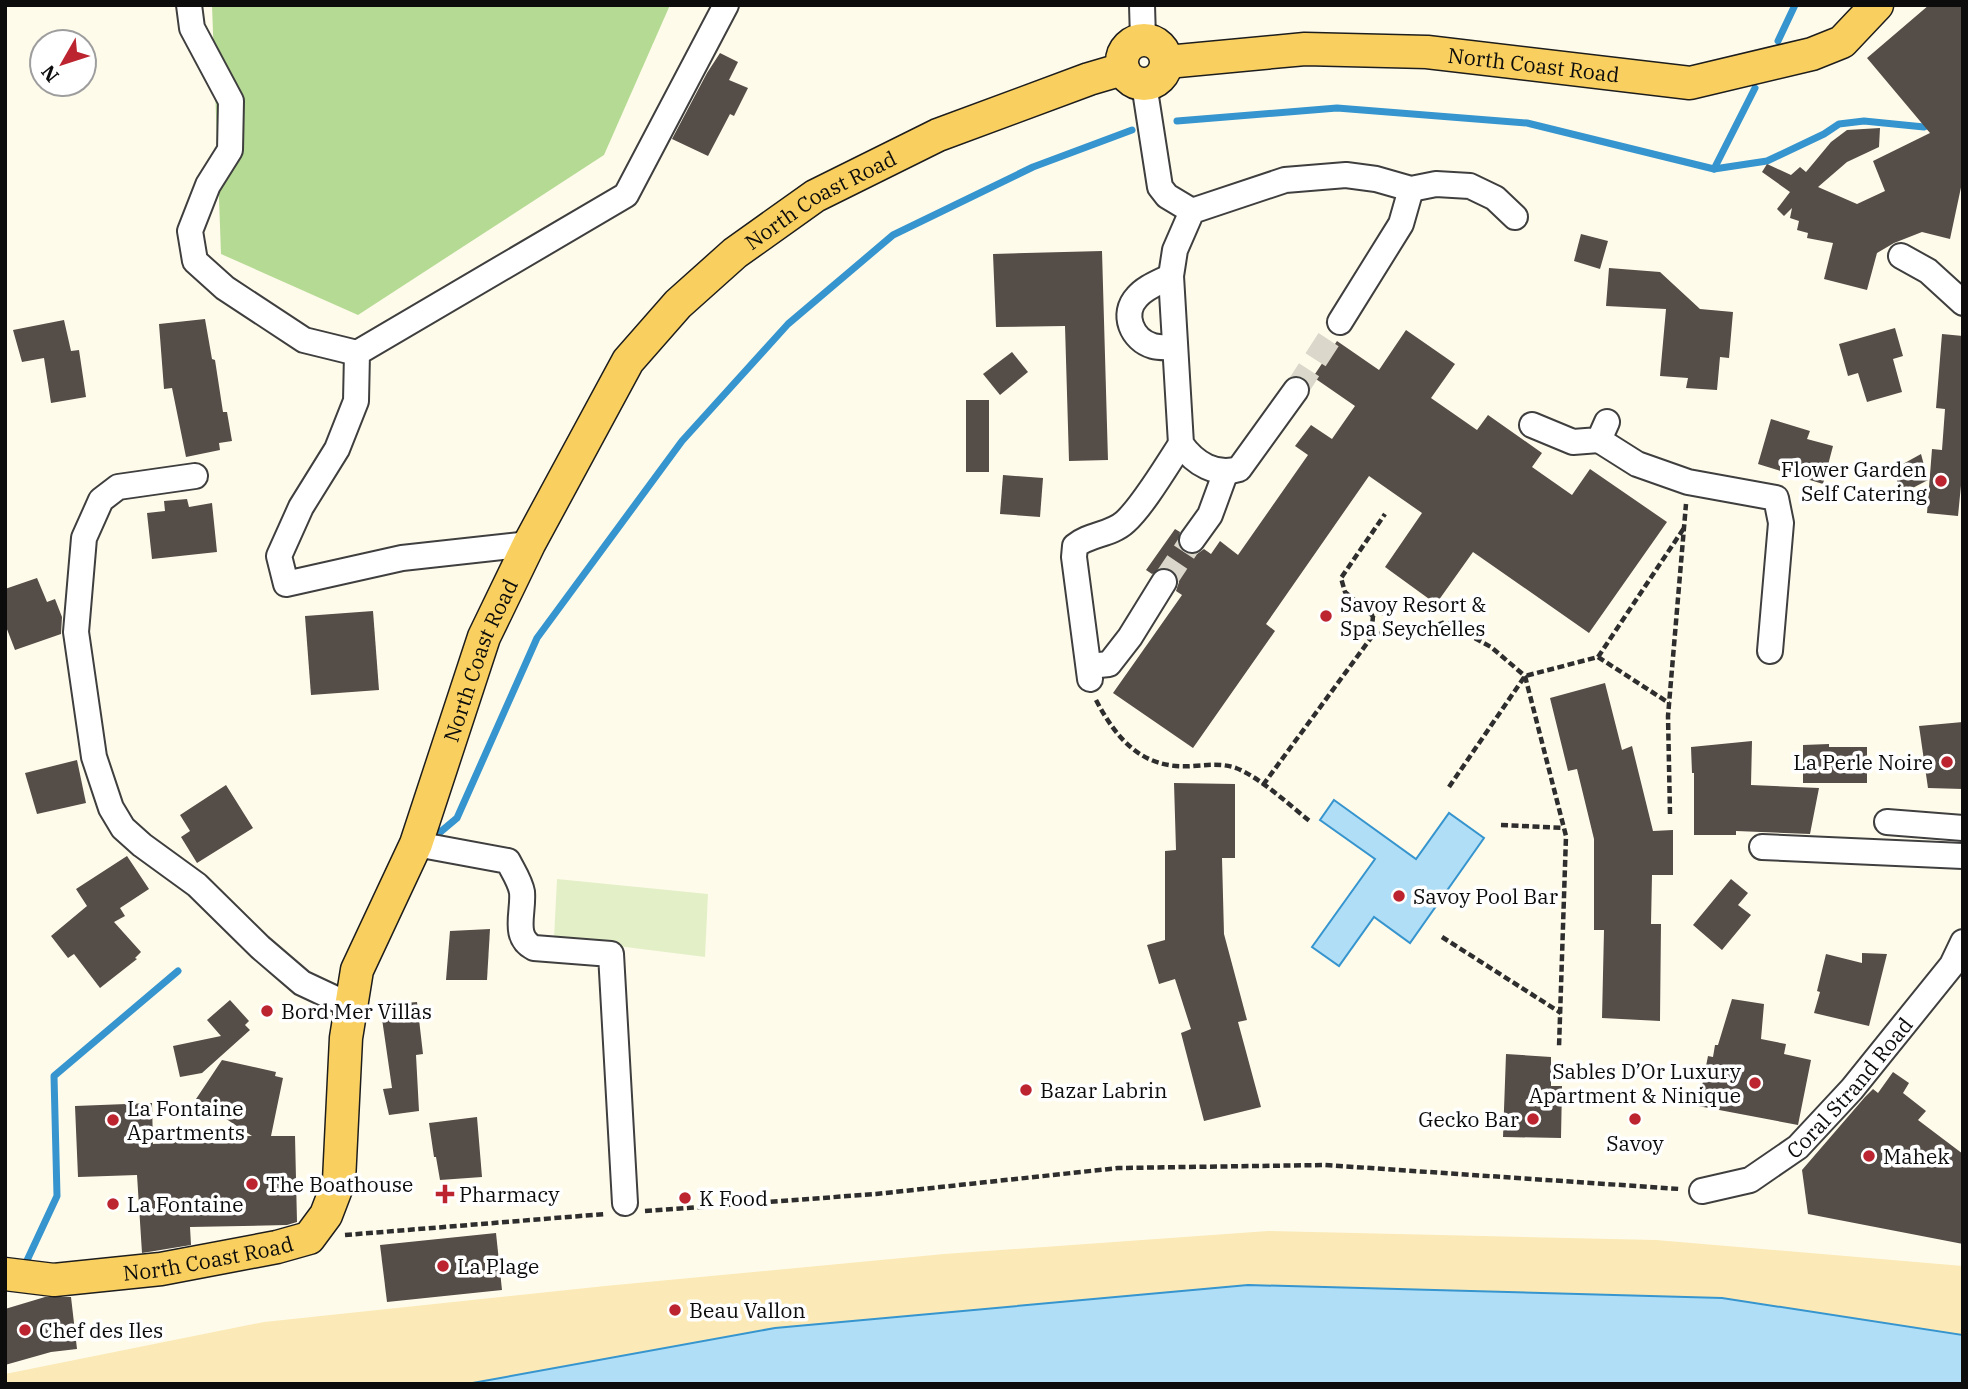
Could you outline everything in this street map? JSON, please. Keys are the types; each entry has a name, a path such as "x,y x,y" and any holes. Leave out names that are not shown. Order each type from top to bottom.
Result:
{"main road":[{"name":"North Coast Road","path":"1167,62 1305,49 1427,52 1690,83 1812,54 1842,42 1877,5"},
{"path":"1143,39 1160,45 1167,62 1160,77 1134,77 1124,53 1135,41 1143,39"},
{"name":"North Coast Road","path":"5,1273 54,1280 161,1269 278,1247 309,1238 326,1215 339,1181 346,1038 357,970 416,844 484,637 529,544 628,361 678,304 735,253 815,196 937,135 1089,79 1134,77"}],"street":[{"path":"189,5 192,29 231,101 230,150 208,185 190,231 195,261 225,288 304,340 357,354 626,195 726,5"},
{"path":"1142,5 1143,39"},
{"path":"1134,77 1160,187 1167,196 1192,211"},
{"path":"1296,390 1240,469 1225,474 1199,461 1181,444 1171,276 1175,250 1192,211 1285,180 1346,175 1376,179 1410,189 1436,184 1470,186 1495,198 1515,217"},
{"path":"1340,322 1401,224 1410,189"},
{"path":"1901,256 1928,271 1963,303"},
{"path":"1171,276 1139,294 1133,301 1129,322 1143,341 1154,346 1175,348"},
{"path":"357,354 356,401 337,449 301,507 279,556 286,584 402,558 529,544"},
{"path":"1532,425 1573,442 1603,431 1637,464 1688,482 1776,498 1781,523 1770,651"},
{"path":"1164,582 1130,637 1108,664 1089,673 1074,557 1075,546 1082,540 1101,535 1125,522 1181,444"},
{"path":"1192,540 1210,515 1225,474"},
{"path":"195,476 118,487 101,500 84,538 76,632 94,757 111,808 123,828 197,885 260,947 302,983 351,1006"},
{"path":"1886,822 1963,828"},
{"path":"416,844 508,862 522,892 520,935 525,944 534,948 611,954 626,1210"},
{"path":"1762,847 1963,856"},
{"name":"Coral Strand Road","path":"1702,1191 1750,1180 1798,1147 1852,1089 1944,976 1963,942"}],"path":[{"path":"1670,814 1669,704 1688,482"},
{"path":"1373,616 1345,592 1341,578 1385,514"},
{"path":"1449,787 1525,676 1598,657 1684,528"},
{"path":"1390,629 1391,618 1388,614 1377,612 1373,616 1372,627 1381,633 1390,629 1408,636 1445,622 1491,647 1525,676 1566,836 1559,1047"},
{"path":"1263,785 1376,631"},
{"path":"1598,657 1669,704"},
{"path":"1089,673 1096,700 1108,723 1119,738 1138,754 1163,763 1191,767 1213,763 1236,768 1311,822"},
{"path":"1501,825 1564,828"},
{"path":"1442,937 1562,1013"},
{"path":"309,1238 626,1210 876,1194 1118,1168 1325,1165 1702,1191"}],"green space":[{"path":"212,5 670,5 604,155 358,315 221,254"},
{"path":"557,879 708,894 705,957 554,938"}],"sand":[{"name":"Beau Vallon","path":"1268,1231 1656,1240 1963,1266 1963,1335 1722,1298 1248,1285 775,1328 467,1384 5,1384 5,1374 264,1322 944,1254"}],"water":[{"path":"1334,800 1416,859 1449,813 1484,838 1410,943 1374,917 1339,966 1312,947 1375,859 1320,820"},
{"path":"1248,1285 1722,1298 1963,1335 1963,1384 467,1384 775,1328"}],"building":[{"path":"1929,5 1963,5 1963,178 1950,239 1922,232 1877,253 1867,290 1824,279 1833,243 1807,238 1808,233 1797,230 1799,221 1790,218 1792,208 1784,216 1777,209 1790,192 1762,172 1767,164 1791,175 1800,167 1806,172 1831,142 1847,130 1880,128 1879,147 1847,162 1818,187 1857,204 1885,191 1873,161 1930,133 1867,58"},
{"path":"720,53 738,62 729,80 748,88 734,116 730,114 708,156 672,139"},
{"path":"1581,234 1608,241 1600,269 1574,261"},
{"path":"1102,251 1108,460 1069,461 1065,326 996,327 993,254"},
{"path":"1609,268 1660,272 1700,309 1733,312 1729,358 1720,357 1717,390 1686,388 1688,378 1660,376 1666,309 1606,306"},
{"path":"205,319 223,412 227,412 232,441 219,443 220,450 186,457 172,388 164,389 159,324"},
{"path":"64,320 71,351 79,350 86,397 51,403 44,358 22,362 13,330"},
{"path":"1895,328 1903,356 1893,359 1902,392 1867,402 1858,373 1848,376 1839,344"},
{"path":"1406,330 1455,364 1431,398 1477,430 1488,415 1542,453 1532,467 1572,495 1590,469 1667,522 1589,633 1473,552 1436,604 1385,567 1422,513 1369,476 1266,624 1275,631 1193,748 1113,693 1182,595 1176,591 1179,582 1172,570 1164,567 1152,574 1146,570 1175,529 1180,532 1178,545 1184,552 1197,554 1204,549 1211,554 1220,541 1238,555 1308,455 1295,446 1311,425 1332,439 1355,406 1313,377 1337,341 1379,370"},
{"path":"1942,334 1963,336 1963,465 1958,516 1927,513 1932,449 1942,450 1945,409 1936,408"},
{"path":"1012,352 1028,372 1000,395 983,374"},
{"path":"966,400 989,400 989,472 966,472"},
{"path":"1771,419 1810,431 1807,439 1833,446 1823,484 1758,464"},
{"path":"1921,454 1928,480 1903,493 1892,470"},
{"path":"1003,475 1043,478 1040,517 1000,514"},
{"path":"187,499 189,507 212,503 217,552 152,559 147,513 165,511 164,501"},
{"path":"37,578 47,602 55,599 62,617 61,634 15,650 5,624 5,589"},
{"path":"373,611 379,690 311,695 305,616"},
{"path":"1605,683 1622,750 1632,746 1653,831 1673,830 1673,875 1652,875 1651,924 1661,924 1660,1021 1602,1018 1604,930 1594,930 1594,839 1577,769 1568,771 1550,698"},
{"path":"1963,722 1963,789 1928,788 1919,726"},
{"path":"1752,741 1751,785 1819,788 1810,834 1736,831 1736,835 1694,835 1694,773 1691,747"},
{"path":"1829,744 1829,747 1867,747 1867,783 1803,783 1803,745"},
{"path":"77,760 86,803 37,814 25,773"},
{"path":"1174,783 1235,784 1235,858 1222,858 1224,934 1247,1020 1238,1022 1261,1107 1204,1121 1181,1033 1191,1029 1175,979 1159,984 1147,945 1165,940 1165,851 1176,850"},
{"path":"226,785 253,828 197,863 181,837 190,831 180,815"},
{"path":"127,856 149,889 120,908 125,916 114,922 141,952 135,958 137,959 100,988 74,954 68,958 51,936 87,906 76,889"},
{"path":"1731,879 1748,893 1738,905 1751,915 1722,950 1693,925"},
{"path":"490,929 487,980 446,980 450,931"},
{"path":"1862,953 1887,954 1869,1026 1814,1013 1826,954 1862,963"},
{"name":"Sables D’Or Luxury Apartment & Ninique","path":"1732,999 1764,1004 1761,1039 1786,1044 1784,1054 1811,1060 1798,1125 1698,1106 1708,1056 1713,1057"},
{"path":"230,1000 249,1021 245,1025 250,1030 202,1073 180,1077 173,1046 221,1036 207,1020"},
{"path":"417,1002 423,1054 416,1055 419,1111 389,1115 383,1089 392,1088 380,1005"},
{"path":"1506,1054 1551,1057 1551,1086 1562,1086 1561,1138 1503,1137"},
{"path":"222,1060 276,1072 275,1076 283,1078 271,1136 295,1136 297,1222 287,1225 190,1227 191,1245 142,1253 137,1175 78,1177 75,1106 152,1103 153,1144 211,1137 252,1136 196,1099"},
{"path":"1893,1072 1909,1083 1903,1093 1926,1111 1918,1120 1963,1154 1963,1244 1808,1214 1802,1170 1865,1097 1873,1089 1878,1093"},
{"path":"477,1117 482,1177 440,1180 429,1123"},
{"path":"496,1233 502,1290 387,1302 380,1245"},
{"path":"45,1297 71,1297 77,1349 51,1352 5,1365 5,1309"}],"waterway":[{"path":"1778,41 1795,5"},
{"path":"1714,169 1755,88"},
{"path":"1177,121 1337,108 1527,123 1714,169 1767,161 1839,124 1864,121 1924,127 1934,123"},
{"path":"432,839 457,818 537,638 682,441 788,324 893,235 1033,167 1132,130"},
{"path":"23,1269 57,1196 54,1076 178,971"}],"tunnel":[{"path":"1296,390 1340,322"},
{"path":"1164,582 1192,540"}],"place":[{"name":"Flower Garden Self Catering","path":"1941,481"},
{"name":"Savoy Resort & Spa Seychelles","path":"1326,616"},
{"name":"La Perle Noire","path":"1947,762"},
{"name":"Savoy Pool Bar","path":"1399,896"},
{"name":"Bord Mer Villas","path":"267,1011"},
{"name":"Sables D’Or Luxury Apartment & Ninique","path":"1755,1083"},
{"name":"Bazar Labrin","path":"1026,1090"},
{"name":"Gecko Bar","path":"1533,1119"},
{"name":"Savoy","path":"1635,1119"},
{"name":"La Fontaine Apartments","path":"113,1120"},
{"name":"Mahek","path":"1869,1156"},
{"name":"The Boathouse","path":"252,1184"},
{"name":"Pharmacy","path":"445,1194"},
{"name":"K Food","path":"685,1198"},
{"name":"La Fontaine","path":"113,1204"},
{"name":"La Plage","path":"443,1266"},
{"name":"Beau Vallon","path":"675,1310"},
{"name":"Chef des Iles","path":"25,1330"}]}
